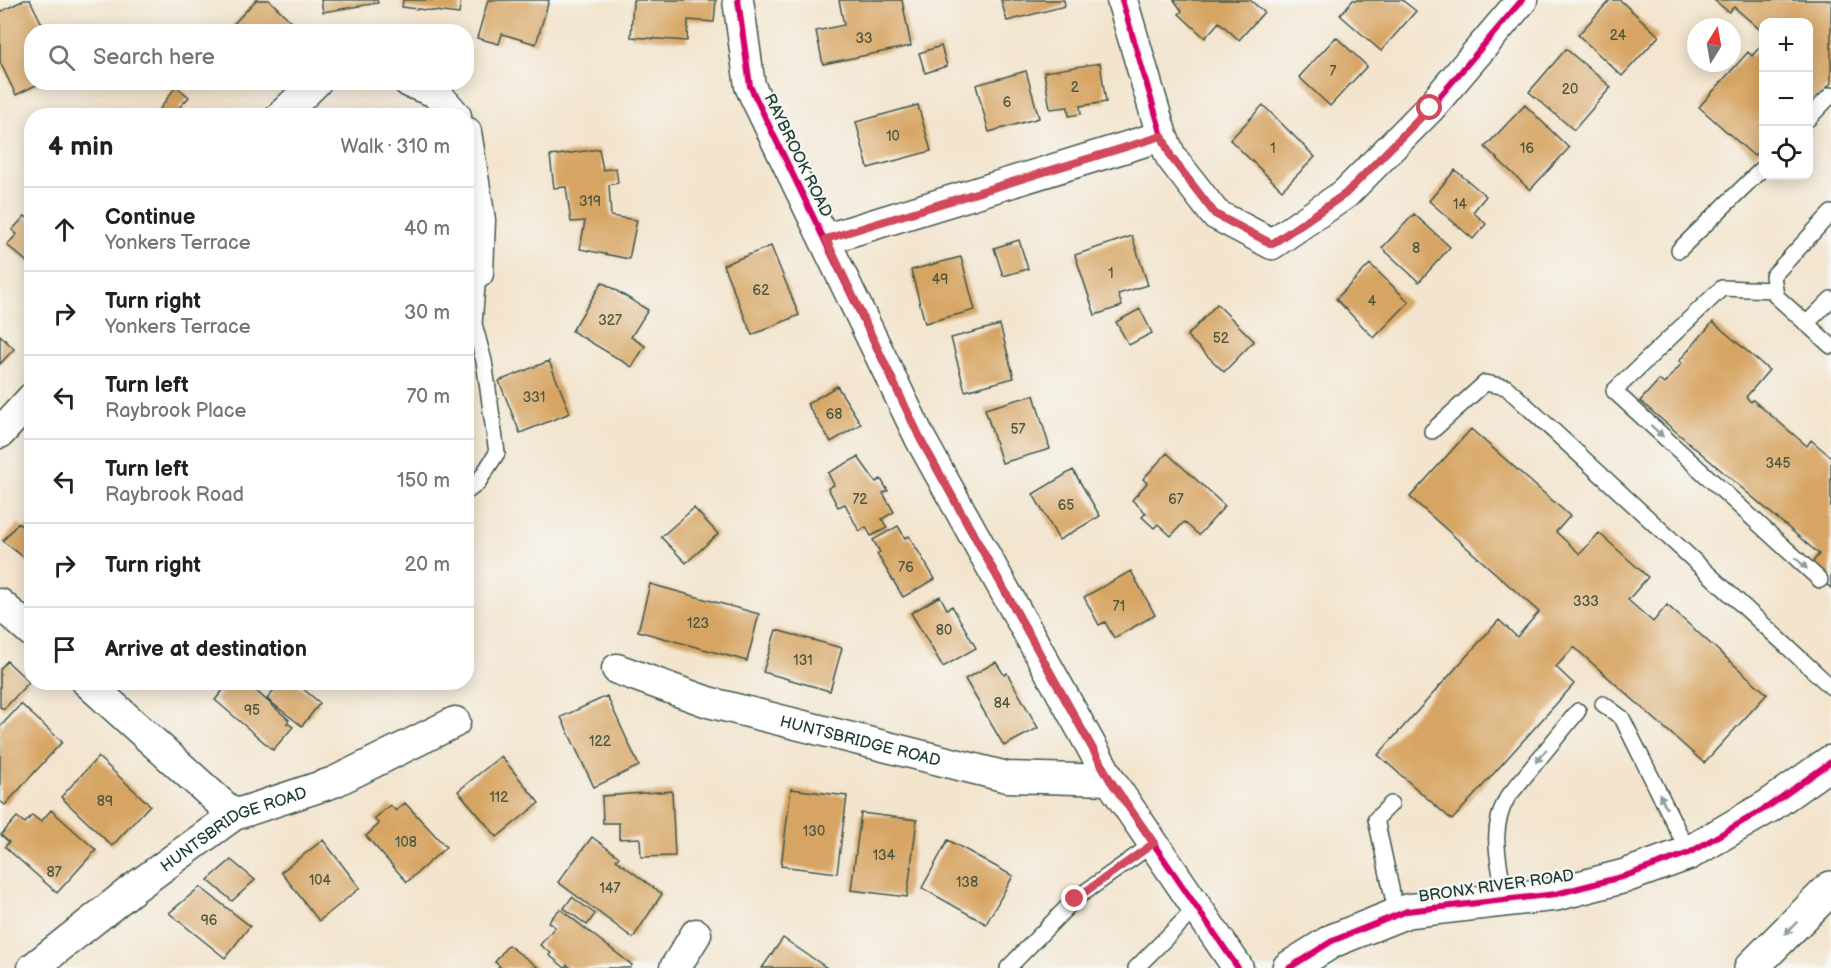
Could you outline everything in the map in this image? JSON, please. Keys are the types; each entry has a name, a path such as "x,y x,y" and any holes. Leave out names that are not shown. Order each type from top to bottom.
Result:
{"main road":[{"name":"BRONX RIVER ROAD","path":"1289,968 1332,941 1407,911 1556,894 1625,876 1689,853 1769,806 1831,762"},
{"path":"1750,968 1831,888"}],"street":[{"name":"RAYBROOK ROAD","path":"738,0 750,86 796,184 826,239 921,440 1110,780 1198,906 1238,968"},
{"path":"1122,0 1162,136 1171,157 1215,214 1272,244 1345,194 1430,108 1522,0"},
{"path":"290,108 308,90"},
{"path":"428,90 435,93 449,108"},
{"path":"826,239 1162,136"},
{"path":"474,182 480,220 478,273"},
{"path":"0,434 24,407"},
{"path":"0,604 24,625"},
{"name":"HUNTSBRIDGE ROAD","path":"617,669 708,702 1006,777 1110,780"},
{"path":"96,690 234,815"},
{"name":"HUNTSBRIDGE ROAD","path":"33,968 134,888 234,815 334,782 455,722"},
{"path":"675,968 696,934"}],"lane":[{"path":"1813,115 1831,95"},
{"path":"1679,250 1759,172"},
{"path":"1831,213 1773,276 1776,296 1831,346"},
{"path":"474,486 497,453 484,362 474,324 478,273"},
{"path":"1775,290 1722,288 1614,391 1820,580"},
{"path":"1806,324 1831,299"},
{"path":"1432,431 1485,383 1506,387 1831,687"},
{"path":"1603,704 1622,718 1689,853"},
{"path":"1505,900 1495,829 1499,813 1507,798 1578,711"},
{"path":"1391,804 1376,819 1397,916"},
{"path":"1008,968 1075,899 1154,843"},
{"path":"1136,968 1198,906"}],"building":[{"path":"24,0 30,0 42,24 24,24 24,90 26,90 16,95 0,62 0,12"},
{"path":"256,0 269,0 294,24 234,24"},
{"path":"321,0 377,0 378,3 323,12"},
{"path":"403,0 461,0 459,14 402,7"},
{"path":"488,0 549,0 536,44 502,34 499,44 477,38"},
{"path":"633,0 716,0 714,22 688,20 687,41 631,37"},
{"path":"839,0 902,0 911,46 823,64 816,31 844,25"},
{"path":"1001,0 1064,0 1065,6 1007,21"},
{"path":"1174,0 1250,0 1264,12 1239,40 1219,22 1205,38 1179,14 1182,11"},
{"path":"1353,0 1402,0 1416,11 1381,51 1340,15"},
{"path":"1610,0 1620,0 1659,36 1622,76 1578,35"},
{"path":"1714,0 1831,0 1831,83 1813,103 1813,18 1759,18 1759,29 1734,7 1729,12"},
{"path":"1336,37 1367,66 1330,106 1299,77"},
{"path":"941,46 947,66 925,73 919,53"},
{"path":"1759,48 1759,150 1754,156 1699,107 1730,72 1741,72 1741,60 1748,52 1752,56"},
{"path":"1566,49 1611,87 1574,130 1529,92"},
{"path":"1100,63 1106,102 1080,106 1081,114 1069,116 1068,107 1050,109 1044,72"},
{"path":"1026,71 1039,118 989,132 976,85"},
{"path":"173,90 181,90 189,97 179,108 161,108"},
{"path":"918,105 931,151 868,168 856,122"},
{"path":"1263,105 1315,157 1282,190 1230,140"},
{"path":"1525,105 1569,148 1530,190 1485,147"},
{"path":"599,149 603,170 616,168 618,183 609,185 611,216 637,220 629,259 580,249 585,221 571,222 566,187 554,188 550,156"},
{"path":"1455,170 1486,196 1473,212 1486,224 1473,239 1429,201"},
{"path":"1414,214 1450,247 1419,282 1382,248"},
{"path":"24,217 24,259 7,245 17,234 12,230"},
{"path":"1132,236 1148,285 1118,294 1122,306 1095,315 1075,255"},
{"path":"1019,240 1028,269 1003,276 994,248"},
{"path":"771,246 799,315 752,335 723,265"},
{"path":"961,257 975,310 925,323 911,270"},
{"path":"1370,264 1409,302 1374,338 1336,299"},
{"path":"602,282 648,310 631,337 645,346 632,367 572,331"},
{"path":"1217,304 1254,341 1224,372 1187,336"},
{"path":"1140,309 1152,333 1129,345 1116,322"},
{"path":"1713,322 1769,370 1746,397 1751,402 1753,400 1807,446 1811,440 1831,457 1831,588 1808,568 1819,554 1640,401 1659,380 1664,384 1682,363 1679,361"},
{"path":"1000,325 1014,378 965,391 951,338"},
{"path":"0,335 14,349 0,364"},
{"path":"549,361 570,413 520,433 499,381"},
{"path":"837,386 861,424 831,442 807,404"},
{"path":"1034,395 1050,449 1002,463 985,409"},
{"path":"1471,429 1570,516 1556,532 1580,554 1599,533 1648,577 1628,600 1653,622 1667,605 1767,694 1704,763 1574,647 1556,667 1574,684 1452,820 1378,755 1499,620 1517,637 1539,612 1410,497"},
{"path":"1167,453 1225,506 1199,535 1184,522 1171,536 1158,524 1154,528 1142,517 1146,513 1132,500 1147,483 1143,479"},
{"path":"858,457 876,482 881,479 888,491 883,493 894,512 882,519 887,528 871,536 866,527 859,531 845,504 838,507 828,488 834,485 828,473"},
{"path":"1073,470 1100,516 1059,540 1033,494"},
{"path":"694,508 718,534 686,563 661,537"},
{"path":"18,523 24,528 24,558 3,541"},
{"path":"898,526 905,538 909,536 935,579 903,597 877,554 880,552 873,540"},
{"path":"1131,571 1155,615 1114,638 1105,622 1099,625 1084,597"},
{"path":"650,584 759,614 747,661 638,631"},
{"path":"940,596 947,609 952,606 976,648 943,667 911,613"},
{"path":"776,630 842,648 830,691 763,672"},
{"path":"7,661 24,677 24,687 4,709 0,707 0,669"},
{"path":"996,662 1004,675 1007,673 1038,728 1004,746 965,679"},
{"path":"223,690 255,690 289,720 287,723 293,727 273,750 215,700"},
{"path":"305,690 320,703 302,726 267,699 273,691"},
{"path":"607,696 639,766 594,787 561,717"},
{"path":"21,704 62,742 5,805 0,801 0,727"},
{"path":"501,756 539,803 497,837 458,791"},
{"path":"98,757 150,805 112,846 61,797"},
{"path":"791,789 847,796 837,873 781,866"},
{"path":"672,791 675,856 641,857 640,838 619,839 619,823 603,823 602,796"},
{"path":"405,803 446,847 407,882 366,836 379,824 374,819 390,805 396,811"},
{"path":"51,810 96,850 57,893 5,847 9,842 1,835 17,817 25,823 32,815 41,822"},
{"path":"861,813 917,820 907,897 851,890"},
{"path":"592,837 619,857 616,860 662,894 633,938 558,882"},
{"path":"323,840 360,888 319,921 281,872"},
{"path":"948,840 1013,876 986,924 922,888"},
{"path":"231,860 255,880 232,901 208,880"},
{"path":"200,887 250,926 225,958 169,913"},
{"path":"572,897 595,914 587,925 564,908"},
{"path":"560,909 632,965 630,968 571,968 567,965 565,968 549,955 551,953 540,945 555,927 548,922"},
{"path":"783,938 827,968 762,968"},
{"path":"508,945 539,968 498,968 500,966 495,962"}],"cycle path":[{"path":"738,0 750,86 921,440 1110,780 1238,968"},
{"path":"1122,0 1162,136 1171,157 1215,214 1272,244 1345,194 1430,108 1522,0"},
{"path":"1289,968 1332,941 1407,911 1556,894 1625,876 1689,853 1769,806 1831,762"}],"route":[{"path":"1075,899 1154,843 1110,780 921,440 826,239 1162,136 1171,157 1215,214 1272,244 1345,194 1430,108"}]}
